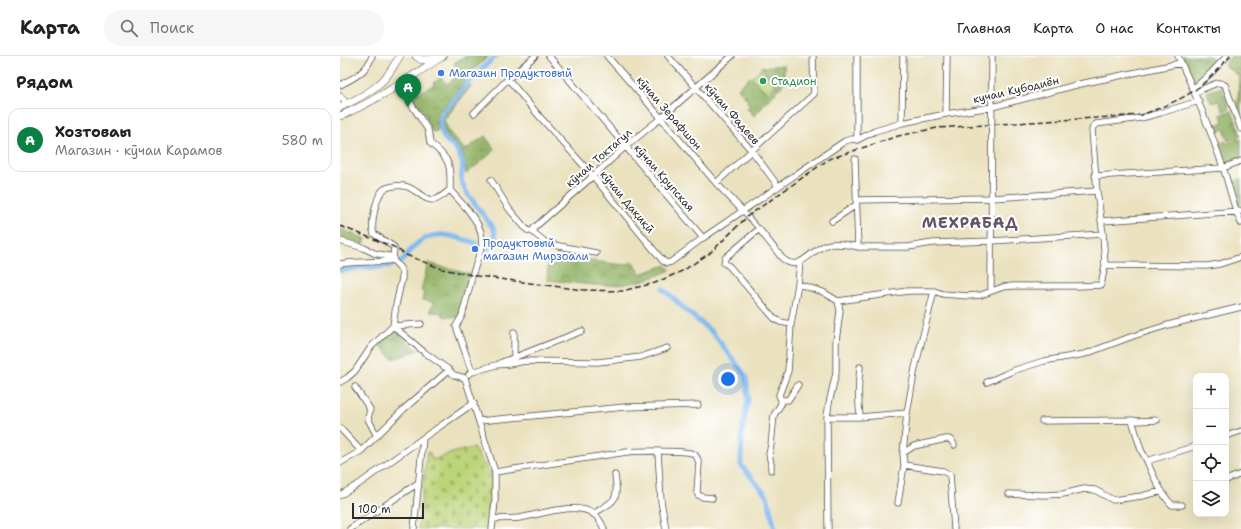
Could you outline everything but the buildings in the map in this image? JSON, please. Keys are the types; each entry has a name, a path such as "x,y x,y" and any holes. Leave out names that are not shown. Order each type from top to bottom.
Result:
{"main road":[{"path":"340,107 348,104 371,90 385,79 400,56"},
{"path":"416,56 422,60 443,56"},
{"path":"340,116 351,112 397,86 443,56"}],"street":[{"path":"340,86 359,75 368,66 372,56"},
{"path":"474,113 508,79 535,56"},
{"name":"кӯчаи Крупская","path":"549,56 703,238"},
{"name":"кӯчаи Зерафшон","path":"607,56 662,118 716,183"},
{"name":"кӯчаи Фадеев","path":"668,56 752,152 778,186"},
{"name":"кӯчаи Токтагул","path":"533,232 534,228 625,147 662,118 732,56"},
{"path":"813,56 814,94 752,152 716,183 759,229 786,262 793,264 800,262 826,245 839,244 908,247 933,243 1103,234"},
{"path":"857,56 857,140"},
{"path":"902,123 903,56"},
{"path":"946,56 946,114"},
{"path":"991,291 992,56"},
{"path":"1178,56 1199,101 1241,223"},
{"path":"1194,91 1227,56"},
{"name":"кучаи Кубодиён","path":"670,262 845,141 852,139 857,140 875,131 902,123 992,107 1080,84 1181,63"},
{"name":"кӯчаи Дақиқӣ","path":"508,79 593,176 663,261 667,263 670,262"},
{"path":"1194,91 1220,83 1225,85 1241,129"},
{"path":"397,86 406,96 428,130 430,143 448,160 450,190 468,210 481,232 482,246 473,273 462,316 456,326 472,372"},
{"path":"340,96 348,104"},
{"path":"798,284 823,292 838,301 908,290 981,296 991,291 1013,286 1101,285 1105,265 1102,221 1095,176 1092,128 1096,124 1141,118 1199,101"},
{"path":"855,159 858,246"},
{"path":"1095,176 1223,168 1241,161"},
{"path":"491,180 509,209 527,230 533,232 546,243 596,253"},
{"path":"340,382 355,371 371,347 393,326 402,272 393,258 394,247 374,234 372,231 374,212 379,196 382,191 388,187 404,186 412,188 427,199 434,200 450,190"},
{"path":"832,221 856,203 992,198 1097,191"},
{"path":"1102,221 1238,211"},
{"path":"759,229 727,256 724,263 729,266 774,318 780,322 791,324"},
{"path":"340,241 393,258"},
{"path":"1105,265 1207,266 1220,264 1241,257"},
{"path":"340,264 372,262 393,258"},
{"path":"771,470 769,454 774,415 781,404 779,392 788,371 791,324 800,262"},
{"path":"898,503 904,465 903,453 907,413 915,368 934,291"},
{"path":"828,529 827,417 828,403 836,373 836,341 840,312 838,301"},
{"path":"987,382 1015,370 1044,362 1085,354 1168,325 1241,307"},
{"path":"393,326 421,324"},
{"path":"393,326 454,375 465,378"},
{"path":"465,378 472,372 496,365 582,331"},
{"path":"514,332 514,357"},
{"path":"496,365 525,361 598,362 641,357 667,348"},
{"path":"860,367 858,401 860,417"},
{"path":"340,463 361,451 405,408 449,370"},
{"path":"465,378 495,472 495,501 492,529"},
{"path":"781,400 788,400 798,385"},
{"path":"355,387 370,410 368,418 377,436"},
{"path":"340,495 359,484 422,438 474,404"},
{"path":"479,421 625,407 698,405"},
{"path":"827,417 860,417 907,413"},
{"path":"1132,420 1141,450 1153,476 1168,501 1172,505 1182,505"},
{"path":"1042,421 1157,420"},
{"path":"340,428 361,451"},
{"path":"1229,435 1241,431"},
{"path":"413,528 422,438"},
{"path":"903,453 914,446 946,439 952,441 954,445"},
{"path":"1147,461 1193,447"},
{"path":"495,472 627,452 684,452 694,454 699,463 698,495 712,498"},
{"path":"658,452 660,501 666,529"},
{"path":"904,465 943,471 950,476 952,481 954,529"},
{"path":"1229,479 1241,474"},
{"path":"593,514 615,499 617,492 615,475"},
{"path":"350,529 418,483"},
{"path":"1009,494 1051,495 1084,489 1095,490 1113,500 1142,496 1162,491"},
{"path":"494,519 517,518 564,509 579,509 593,514 601,522 604,529"}],"green space":[{"path":"466,56 489,56 468,75 469,79 438,113 437,131 432,132 423,110 411,97 434,85 433,83 441,78 447,84 456,77 452,70 456,68 454,63"},
{"path":"1182,56 1209,56 1217,60 1207,72 1195,82"},
{"path":"1231,56 1238,56 1241,58 1241,122 1234,108 1238,101 1239,76 1224,65"},
{"path":"784,65 784,81 782,82 782,86 775,91 776,93 762,105 763,107 754,116 747,108 750,106 747,103 748,101 738,88 750,77 767,94 776,85 761,67"},
{"name":"Стадион","path":"760,69 774,84 766,92 752,77"},
{"path":"469,84 471,86 444,120 449,132 465,150 485,136 495,150 466,174 463,154 445,134 442,126 442,117"},
{"path":"1222,87 1229,109 1223,111 1219,101 1211,103 1207,92"},
{"path":"1232,111 1241,136 1228,141 1224,129 1215,133 1212,126 1223,123 1221,114"},
{"path":"1241,139 1241,158 1232,161 1233,163 1225,165 1217,143 1225,141 1226,144"},
{"path":"1241,179 1241,210 1239,210 1232,182"},
{"path":"340,229 366,239 364,245 340,236"},
{"path":"579,251 585,253 585,260 624,265 633,262 641,274 666,265 670,270 643,281 616,285 596,285 547,280 548,258 577,264"},
{"path":"428,263 472,275 460,318 443,316 443,313 430,312 433,302 422,300 424,292 421,291"},
{"path":"394,331 418,350 393,359 379,345 391,332"},
{"path":"473,448 488,471 491,471 494,493 490,529 418,529 427,453 429,452 433,460 455,452"}],"waterway":[{"path":"487,248 493,247 496,242 494,229 466,192 461,180 463,164 458,151 444,138 440,126 441,116 446,109 476,74 496,56"},
{"path":"400,263 414,246 429,237 444,235 476,243"},
{"path":"340,271 361,267 381,267 397,264"},
{"path":"663,289 712,332 746,376 748,399 742,433 741,465 767,496 775,529"}],"railway":[{"path":"340,226 394,247 406,255 442,269 477,276 583,290 622,291 655,283 682,271 710,253 748,216 829,159 898,136 937,128 1142,115 1171,103 1192,92 1207,80 1230,56"}],"place":[{"name":"Магазин Продуктовый","path":"441,73"},
{"name":"Стадион","path":"763,81"},
{"name":"Хозтоваы","path":"408,107"},
{"name":"Продуктовый магазин Мирзоали","path":"475,249"}],"district":[{"name":"МЕХРАБАД","path":"970,223"}]}
